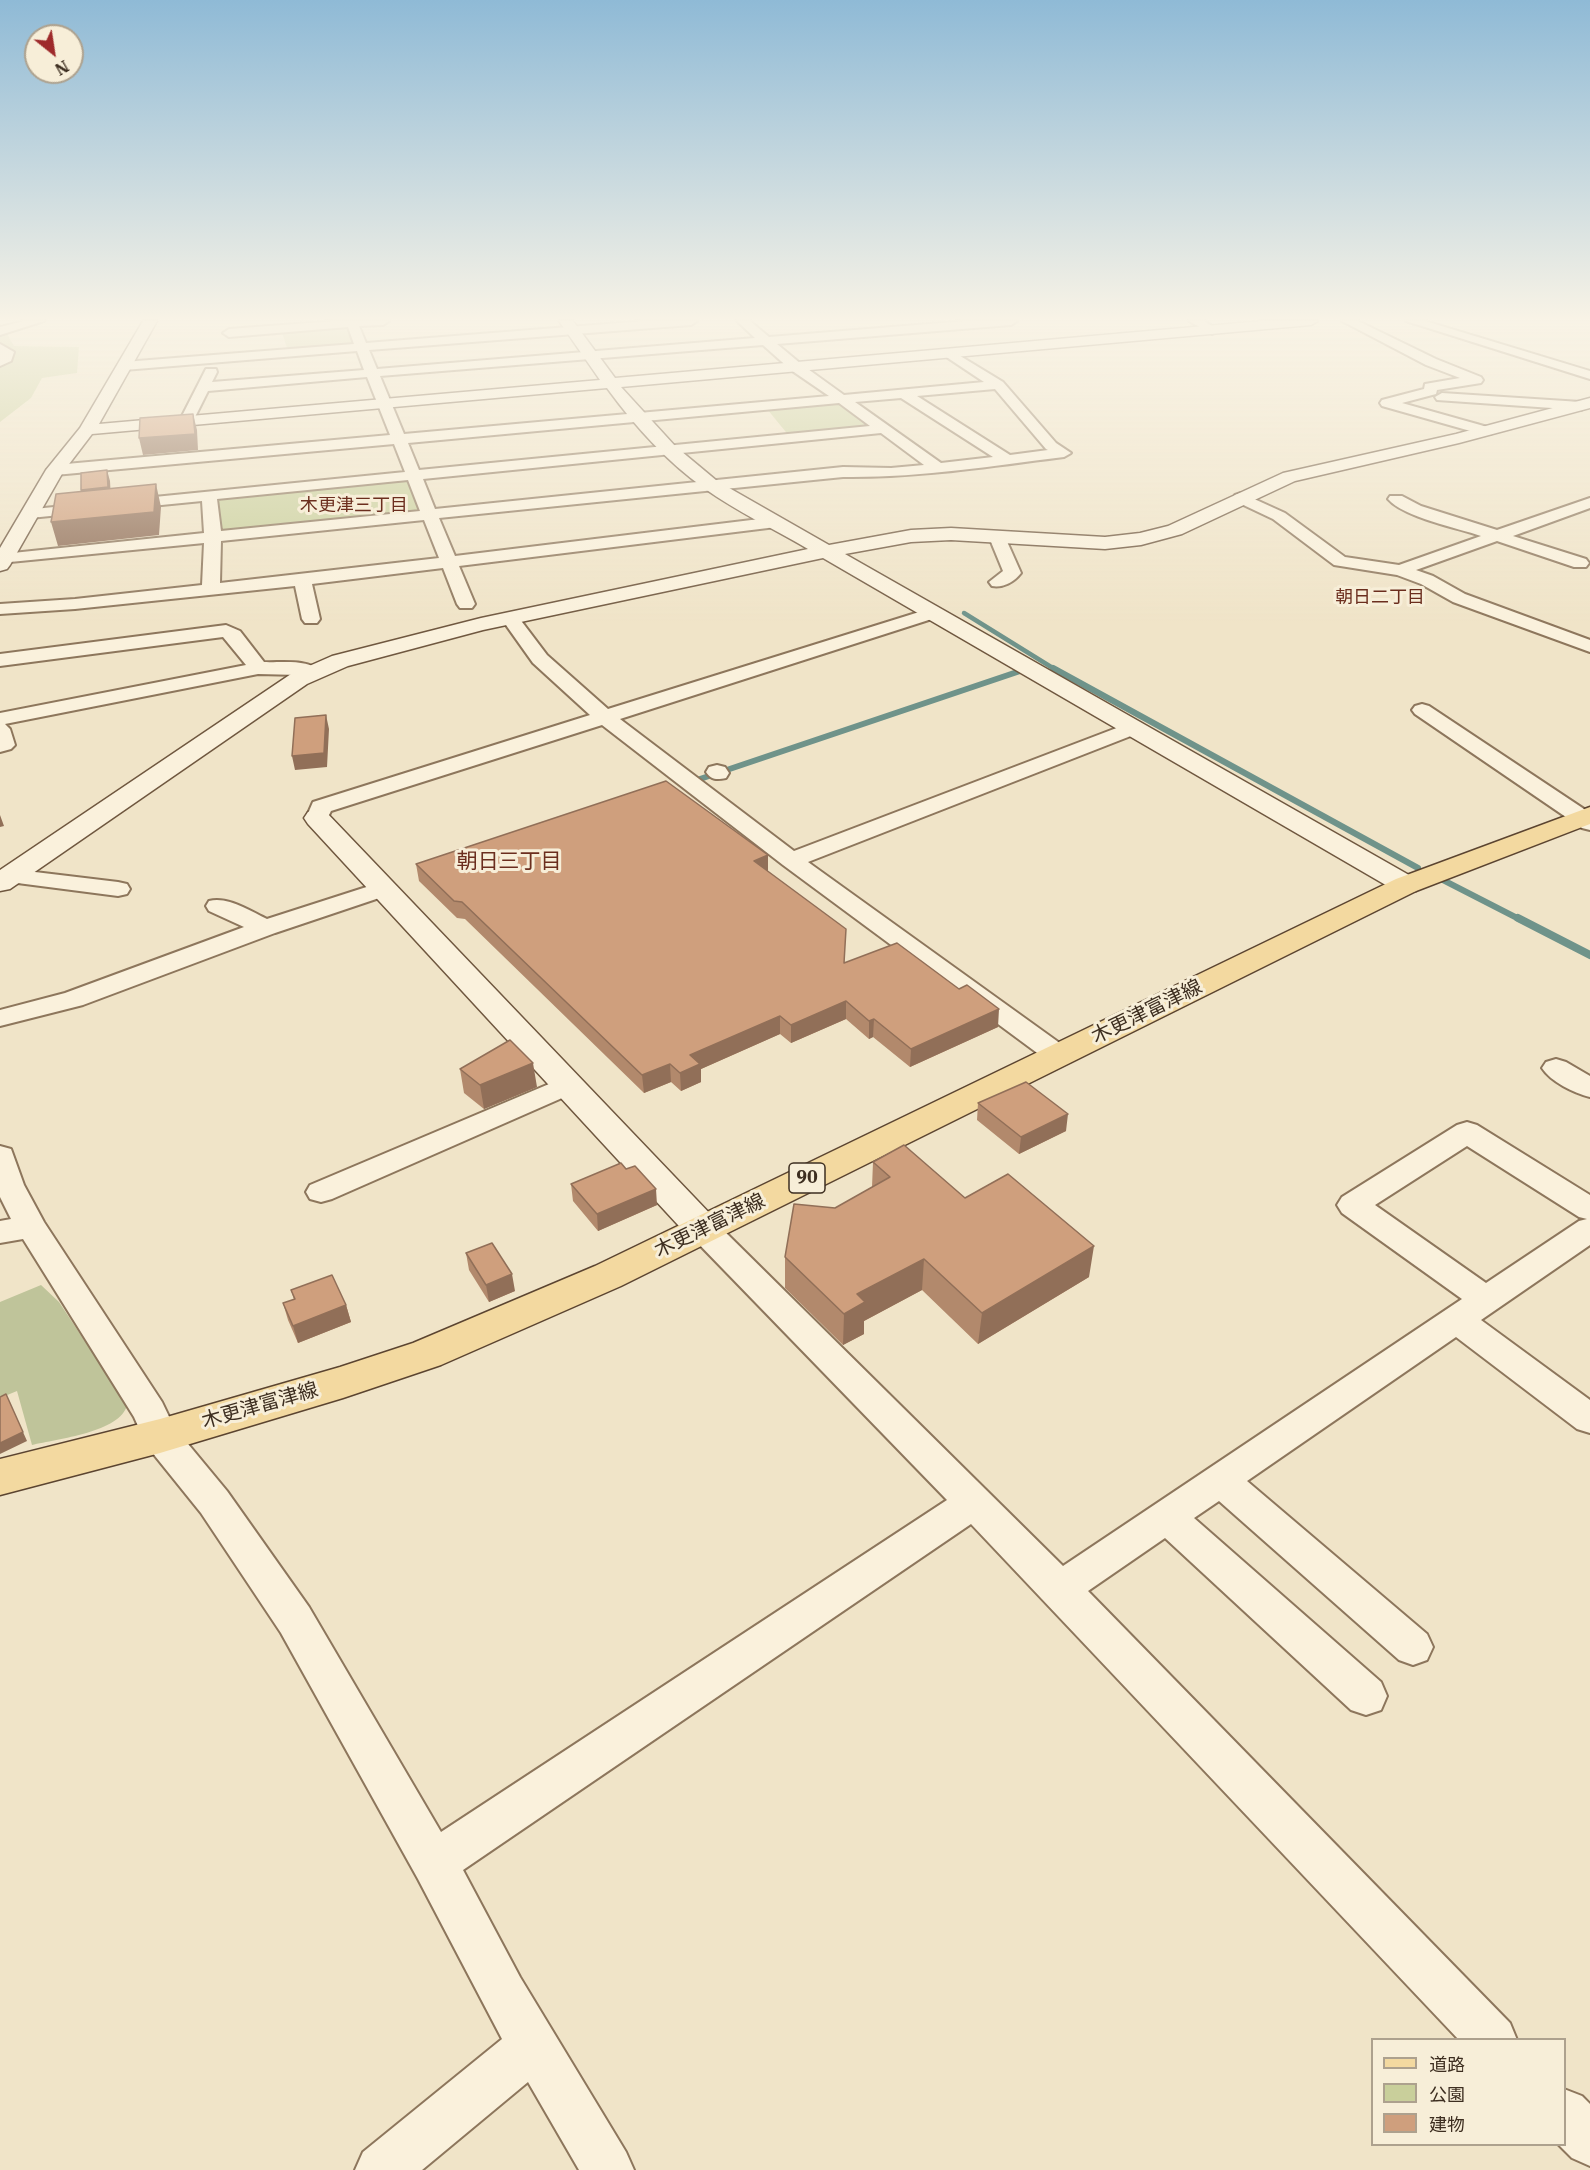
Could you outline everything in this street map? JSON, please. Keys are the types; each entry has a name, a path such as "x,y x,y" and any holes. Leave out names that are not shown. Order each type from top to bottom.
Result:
{"main road":[{"name":"木更津富津線","path":"0,1477 160,1436 343,1382 427,1354 566,1295 1406,885 1588,818"}],"street":[{"path":"2,562 55,470 91,422"},
{"path":"87,430 164,422"},
{"path":"392,422 466,604"},
{"path":"55,470 578,422"},
{"path":"643,422 669,450 711,484 1406,885"},
{"path":"874,422 939,468"},
{"path":"949,422 1010,460"},
{"path":"2,562 711,484 843,472 891,473 1065,453 1051,446 1030,422"},
{"path":"1453,422 1486,432"},
{"path":"5,879 310,672 362,654 510,618 825,551 911,536 951,534 1074,542 1128,541 1176,530 1289,477 1522,422"},
{"path":"30,513 883,429"},
{"path":"198,456 213,539 211,590"},
{"path":"1241,498 1279,516 1340,561 1400,570 1427,580 1459,598 1590,646"},
{"path":"1396,499 1415,509 1580,563"},
{"path":"1400,570 1585,507"},
{"path":"0,609 75,604 302,580 776,522"},
{"path":"997,537 1012,573 998,582"},
{"path":"302,580 311,619"},
{"path":"932,613 321,807 317,818 703,1229 972,1503 1060,1589 1491,2038"},
{"path":"510,618 540,659 605,717 791,860 1058,1055"},
{"path":"0,660 226,631 233,635 258,668"},
{"path":"0,719 258,668 301,669 310,672"},
{"path":"1422,710 1588,818"},
{"path":"791,860 1134,728"},
{"path":"0,729 4,745 0,746"},
{"path":"5,879 118,889"},
{"path":"0,1018 74,999 266,928 382,889"},
{"path":"218,906 266,928"},
{"path":"1556,1068 1590,1088"},
{"path":"321,1192 568,1085"},
{"path":"1486,1300 1353,1205 1467,1132 1590,1209"},
{"path":"0,1155 9,1185 15,1229 149,1412 160,1436 214,1502 295,1620 434,1863 503,1995 608,2170"},
{"path":"1060,1589 1590,1229"},
{"path":"1457,1320 1590,1419"},
{"path":"1220,1480 1413,1647"},
{"path":"434,1863 972,1503"},
{"path":"1167,1517 1366,1696"},
{"path":"381,2170 533,2046"},
{"path":"1566,2116 1590,2140"}],"green space":[{"path":"778,422 866,422 874,428 790,437"},
{"path":"409,480 422,511 220,535 217,498"},
{"path":"41,1285 59,1302 127,1405 122,1414 113,1422 101,1428 32,1445 17,1391 0,1398 0,1302"}],"building":[{"path":"140,422 194,422 195,434 139,438"},
{"path":"107,470 108,487 81,490 81,473"},
{"path":"156,484 154,512 51,522 56,494"},
{"path":"326,715 324,753 292,756 295,718"},
{"path":"666,781 768,855 754,861 846,929 844,963 897,943 959,989 967,985 999,1009 911,1049 874,1019 869,1021 846,1001 791,1025 780,1016 690,1055 700,1064 680,1073 670,1064 642,1075 462,902 454,901 416,864"},
{"path":"510,1040 533,1063 480,1085 460,1069"},
{"path":"1026,1082 1068,1114 1021,1137 978,1103"},
{"path":"904,1145 965,1198 1008,1174 1094,1246 982,1313 924,1259 857,1294 865,1302 844,1314 785,1257 794,1204 835,1208 890,1177 873,1162"},
{"path":"621,1163 626,1169 635,1166 656,1189 597,1214 571,1184"},
{"path":"492,1243 512,1274 486,1285 466,1253"},
{"path":"332,1275 346,1305 293,1326 283,1303 295,1299 291,1290"},
{"path":"6,1394 23,1432 0,1443 0,1397"}],"waterway":[{"path":"964,613 1056,670"},
{"path":"1053,668 1418,868"},
{"path":"700,779 1026,669 1023,670"},
{"path":"1441,879 1521,920"},
{"path":"1518,918 1590,955"}],"district":[{"name":"木更津三丁目","path":"354,506"},
{"name":"朝日二丁目","path":"1380,598"},
{"name":"朝日三丁目","path":"509,862"}]}
